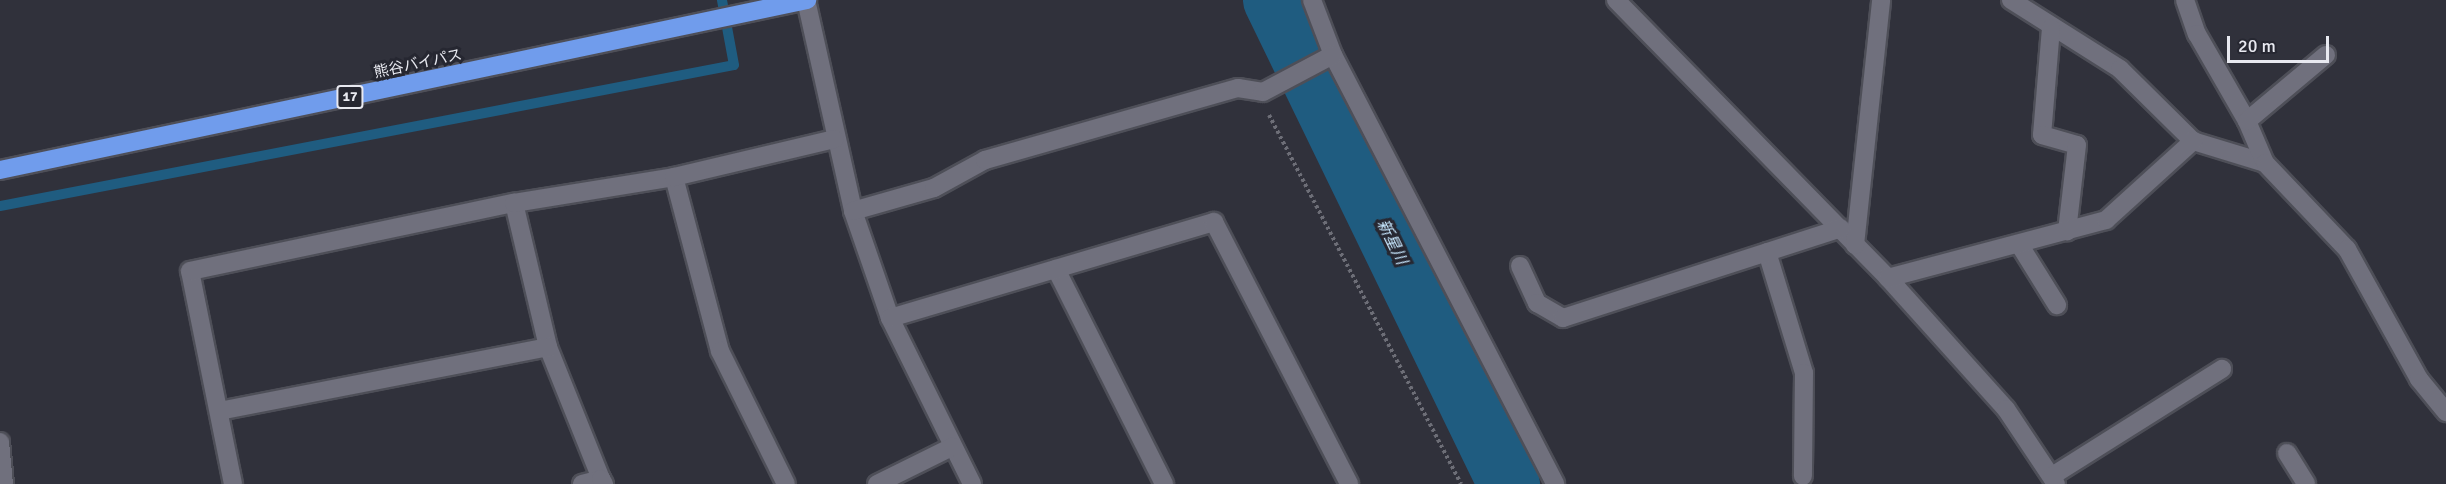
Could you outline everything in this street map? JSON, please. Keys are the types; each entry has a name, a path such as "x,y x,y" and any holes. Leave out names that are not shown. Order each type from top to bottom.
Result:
{"highway":[{"name":"熊谷バイパス","path":"0,170 807,0"}],"street":[{"path":"807,0 852,211 890,318 972,484"},
{"path":"1312,0 1332,56 1555,484"},
{"path":"1616,0 1888,278 2006,409 2054,480 2222,369"},
{"path":"1855,245 1881,0"},
{"path":"2011,0 2051,28 2120,69 2193,141 2265,163"},
{"path":"2185,0 2197,34 2247,121 2265,163 2347,249 2419,378 2446,412"},
{"path":"2051,28 2042,135 2077,145 2067,231"},
{"path":"2247,121 2326,55"},
{"path":"852,211 934,188 985,160 1238,88 1264,101 1332,56"},
{"path":"233,484 189,272 514,203 674,177 836,139"},
{"path":"1888,278 2106,220 2193,141"},
{"path":"674,177 720,351 786,484"},
{"path":"514,203 548,347 603,482 582,484"},
{"path":"890,318 1214,222 1349,484"},
{"path":"1520,266 1537,303 1563,318 1841,228"},
{"path":"2019,243 2057,305"},
{"path":"1767,252 1804,373 1803,476"},
{"path":"1056,269 1164,484"},
{"path":"219,411 548,347"},
{"path":"0,442 3,480"},
{"path":"877,484 952,447"},
{"path":"2288,453 2306,484"}],"path":[{"path":"1264,101 1461,484"}],"waterway":[{"path":"0,206 734,65 722,0"},
{"name":"新星川","path":"1274,0 1509,484"}]}
